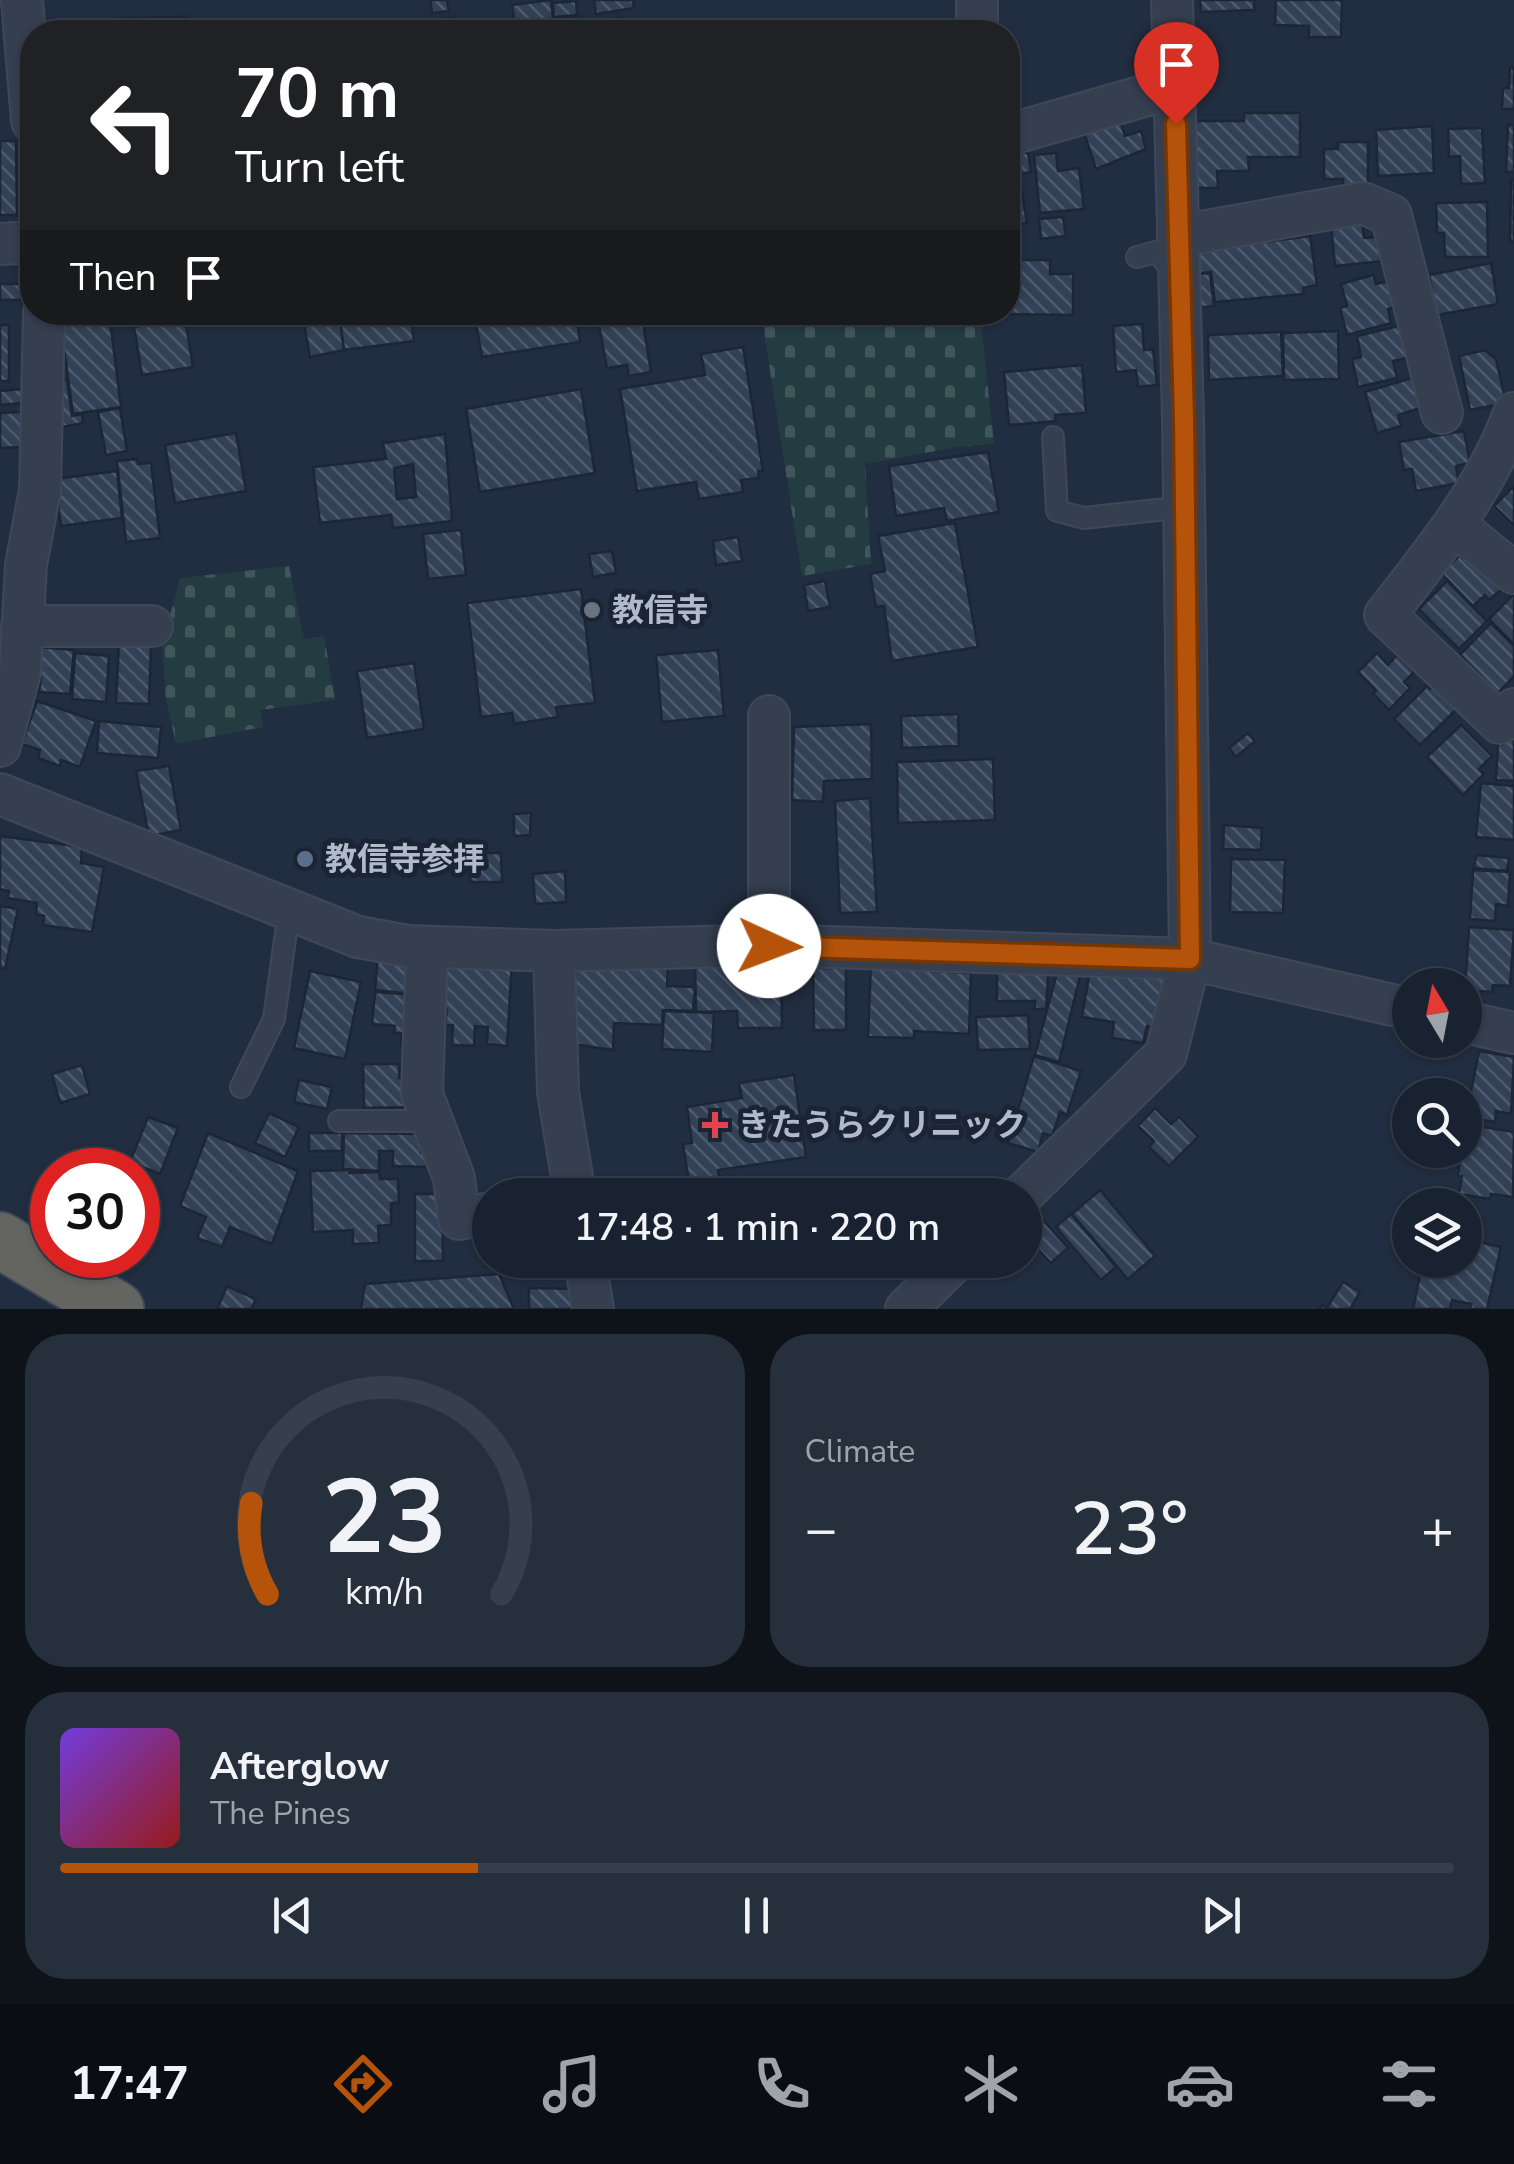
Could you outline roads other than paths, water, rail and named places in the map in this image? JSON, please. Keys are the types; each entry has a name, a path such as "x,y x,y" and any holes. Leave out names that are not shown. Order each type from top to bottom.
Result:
{"highway":[{"path":"0,1240 116,1309"}],"street":[{"path":"1039,1178 1166,1054 1190,959 1172,0"},
{"path":"1020,131 1174,86"},
{"path":"1179,248 1363,202 1391,215 1442,413"},
{"path":"0,746 20,672 26,564 40,490 44,325"},
{"path":"1510,440 1455,525 1385,614 1500,723 1514,709"},
{"path":"1455,525 1514,573"},
{"path":"22,626 152,626"},
{"path":"769,946 770,716"},
{"path":"0,794 358,936 427,947 554,951 769,946 1190,959 1392,1005"},
{"path":"427,947 422,1094 454,1178 459,1219 472,1216"},
{"path":"554,951 558,1092 572,1178"},
{"path":"1482,1026 1514,1033"},
{"path":"588,1278 593,1309"},
{"path":"906,1309 938,1278"}],"lane":[{"path":"1138,257 1163,250 1164,262 1179,248"},
{"path":"1053,436 1057,511 1084,518 1184,507"},
{"path":"241,1087 274,1018 289,910"},
{"path":"339,1120 432,1121"}],"place":[{"name":"教信寺","path":"592,610"},
{"name":"教信寺参拝","path":"305,859"},
{"name":"きたうらクリニック","path":"715,1125"}]}
